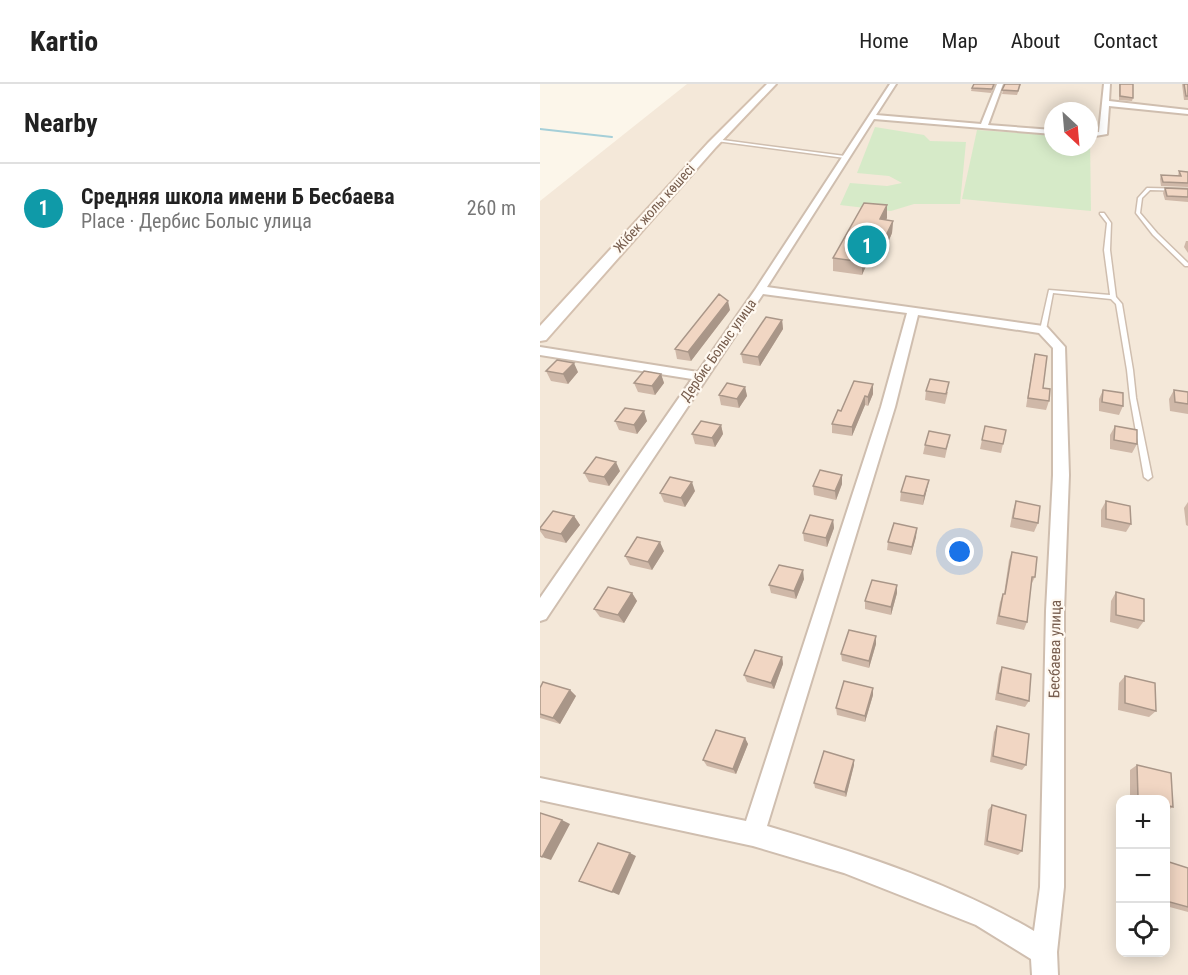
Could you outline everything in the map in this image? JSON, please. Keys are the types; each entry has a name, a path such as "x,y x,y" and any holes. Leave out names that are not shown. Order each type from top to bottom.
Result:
{"street":[{"name":"Жібек жолы көшесі","path":"540,336 716,140 772,84"},
{"name":"Дербис Болыс улица","path":"540,613 699,376 760,290 893,84"},
{"path":"984,127 1000,84"},
{"path":"1098,134 1103,134 1107,84"},
{"path":"1105,103 1188,112"},
{"path":"872,117 1044,131"},
{"path":"760,290 1043,330"},
{"path":"753,834 888,406 914,311"},
{"name":"Бесбаева улица","path":"1043,330 1059,347 1061,363 1061,475 1055,611 1052,887 1045,964"},
{"path":"540,351 699,376"},
{"path":"540,789 753,834 844,861 984,916 1045,964"}],"lane":[{"path":"716,140 845,157"},
{"path":"1187,265 1155,234 1138,213 1140,198 1149,189 1188,190"},
{"path":"1102,214 1109,223 1107,250 1113,297 1121,310 1133,398 1148,477"},
{"path":"1043,330 1051,291 1113,297"}],"shaded area":[{"path":"687,84 1188,84 1188,975 540,975 540,201"}],"green space":[{"path":"875,127 924,135 930,141 966,142 960,204 914,204 891,211 840,205 850,183 887,186 902,183 889,176 857,173"},
{"path":"977,130 1044,134 1044,156 1090,156 1091,211 962,199"}],"building":[{"path":"974,84 994,84 992,89 972,88"},
{"path":"1005,84 1020,84 1018,91 1002,90"},
{"path":"1120,84 1133,84 1133,98 1120,96"},
{"path":"1184,84 1188,84 1188,96 1186,96"},
{"path":"1179,171 1188,172 1188,183 1163,182 1161,175 1181,176"},
{"path":"1165,188 1188,189 1188,197 1167,196"},
{"path":"864,203 887,205 880,219 893,221 881,246 870,245 862,262 833,258"},
{"path":"719,294 728,301 688,352 675,349"},
{"path":"766,317 782,320 758,357 741,354"},
{"path":"1035,354 1047,356 1043,388 1050,389 1049,401 1028,398"},
{"path":"557,360 574,363 563,374 546,371"},
{"path":"644,371 661,374 652,386 634,383"},
{"path":"930,379 949,382 946,394 926,391"},
{"path":"854,381 873,384 868,397 865,396 852,427 832,424 838,410 841,411"},
{"path":"727,383 745,387 737,399 719,395"},
{"path":"1103,390 1123,393 1123,406 1102,402"},
{"path":"1174,390 1188,392 1188,404 1175,402"},
{"path":"625,408 644,411 634,425 615,421"},
{"path":"701,421 721,425 712,438 692,434"},
{"path":"985,426 1006,430 1003,444 982,440"},
{"path":"1115,426 1137,430 1137,444 1114,440"},
{"path":"929,431 950,435 946,449 925,445"},
{"path":"596,457 616,462 604,477 584,473"},
{"path":"820,470 842,475 835,491 813,486"},
{"path":"906,476 929,480 924,496 901,492"},
{"path":"670,477 692,482 681,498 660,493"},
{"path":"1016,501 1040,506 1038,523 1013,518"},
{"path":"1106,501 1130,506 1131,524 1106,519"},
{"path":"553,511 574,516 561,534 540,529"},
{"path":"810,515 833,520 826,538 803,533"},
{"path":"894,523 917,528 912,547 888,542"},
{"path":"637,537 660,542 648,562 625,556"},
{"path":"1012,552 1037,557 1035,577 1032,577 1027,622 999,616"},
{"path":"779,565 803,570 794,591 769,585"},
{"path":"872,580 897,585 891,607 865,601"},
{"path":"608,587 632,593 618,615 594,609"},
{"path":"1116,592 1144,599 1144,621 1116,615"},
{"path":"849,630 876,636 869,661 841,654"},
{"path":"755,650 782,657 771,683 744,675"},
{"path":"1002,667 1031,674 1029,701 998,693"},
{"path":"1125,676 1155,683 1156,711 1125,703"},
{"path":"844,681 873,688 865,716 836,708"},
{"path":"543,682 570,690 553,718 540,714 540,688"},
{"path":"997,726 1029,734 1026,765 993,756"},
{"path":"716,730 745,738 733,769 703,760"},
{"path":"824,751 854,760 845,792 814,783"},
{"path":"1137,765 1171,773 1173,807 1170,806 1170,795 1138,795"},
{"path":"992,805 1026,815 1022,851 987,841"},
{"path":"540,813 562,820 542,857 540,856"},
{"path":"598,843 630,853 612,892 579,881"},
{"path":"1170,862 1188,868 1188,907 1170,902"}],"waterway":[{"path":"540,129 612,137"}],"place":[{"name":"Средняя школа имени Б Бесбаева","path":"867,245"}]}
